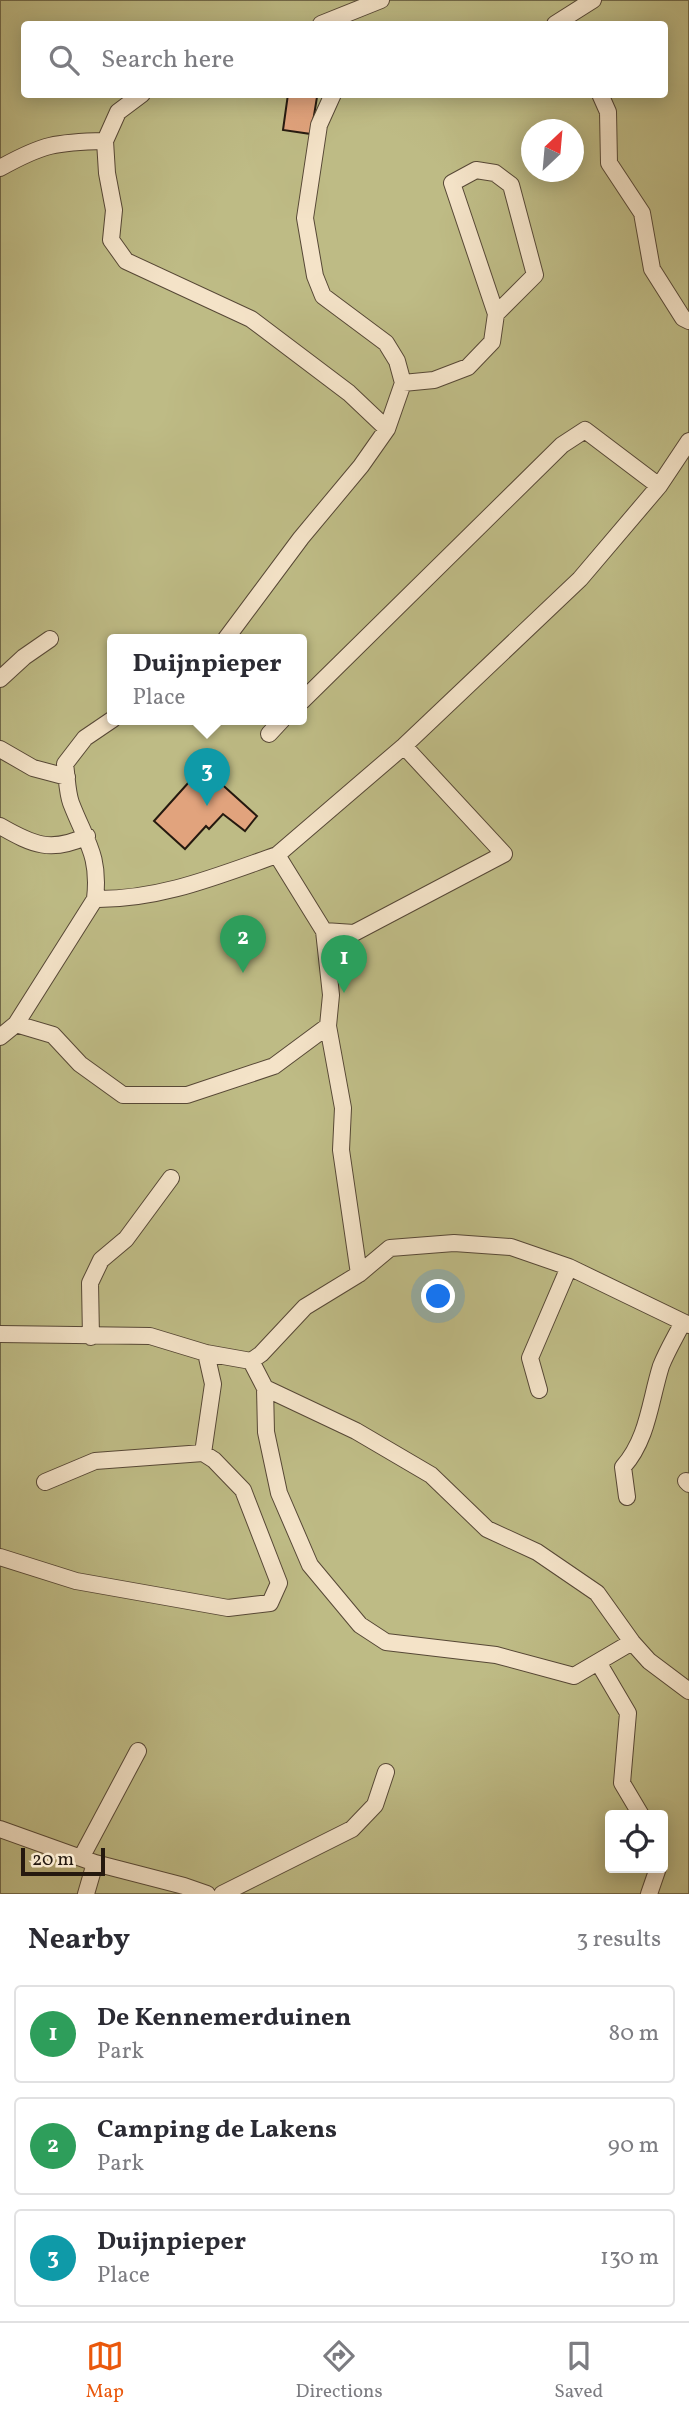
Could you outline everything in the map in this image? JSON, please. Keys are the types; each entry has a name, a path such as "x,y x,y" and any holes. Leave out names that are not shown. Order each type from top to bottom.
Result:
{"lane":[{"path":"328,21 381,0"},
{"path":"565,21 593,0"},
{"path":"137,98 118,112 105,141 107,173 114,210 111,240 126,261 251,318 349,393 387,429"},
{"path":"229,634 387,429 402,383 397,360 386,343 323,296 315,276 304,219 319,125 331,98"},
{"path":"602,98 608,113 610,163 642,213 652,269 683,318 689,321"},
{"path":"0,168 31,150 62,142 105,141"},
{"path":"402,383 434,380 468,367 492,342 496,314 452,183 476,170 495,173 511,185 535,275 496,314"},
{"path":"307,696 562,445 585,430 659,486"},
{"path":"95,899 126,900 188,886 277,855 404,746 580,579 659,486 689,441"},
{"path":"0,679 24,657 50,639"},
{"path":"0,1037 16,1024 95,899 98,876 87,836 70,801 65,764 85,738 107,723"},
{"path":"269,734 277,725"},
{"path":"324,931 354,933 504,854 404,746"},
{"path":"0,749 33,768 67,777"},
{"path":"0,826 44,847 69,844 87,836"},
{"path":"277,855 324,931 331,995 328,1026 343,1108 341,1150 359,1274"},
{"path":"16,1024 53,1035 80,1064 122,1095 187,1095 274,1066 328,1026"},
{"path":"91,1337 90,1283 101,1259 126,1240 171,1178"},
{"path":"0,1334 150,1336 206,1353 251,1361 261,1354 305,1307 359,1274 390,1248 454,1243 511,1247 569,1267 686,1323 662,1365 651,1409 635,1453 623,1467 627,1497"},
{"path":"539,1390 530,1358 569,1267"},
{"path":"203,1453 213,1384 206,1353"},
{"path":"251,1361 265,1388 266,1432 279,1493 310,1565 360,1625 386,1642 496,1655 574,1676 632,1642"},
{"path":"265,1388 356,1431 431,1475 487,1529 537,1552 597,1593 649,1661 689,1691"},
{"path":"0,1557 76,1581 228,1608 270,1603 279,1583 243,1490 214,1460 203,1453 95,1461 45,1482"},
{"path":"598,1662 628,1713 622,1783 638,1810"},
{"path":"86,1894 88,1860 138,1751"},
{"path":"222,1894 352,1829 375,1805 386,1772"},
{"path":"0,1829 88,1860 184,1890 207,1894"},
{"path":"649,1894 656,1873"}],"shaded area":[{"path":"0,0 689,0 689,1894 0,1894"}],"building":[{"path":"287,98 317,98 311,134 283,130"},
{"path":"206,770 257,816 245,831 223,814 209,829 206,826 185,849 154,821 189,782 192,785"}],"place":[{"name":"Duijnpieper","path":"207,806"},
{"name":"Camping de Lakens","path":"243,973"},
{"name":"De Kennemerduinen","path":"344,993"}]}
